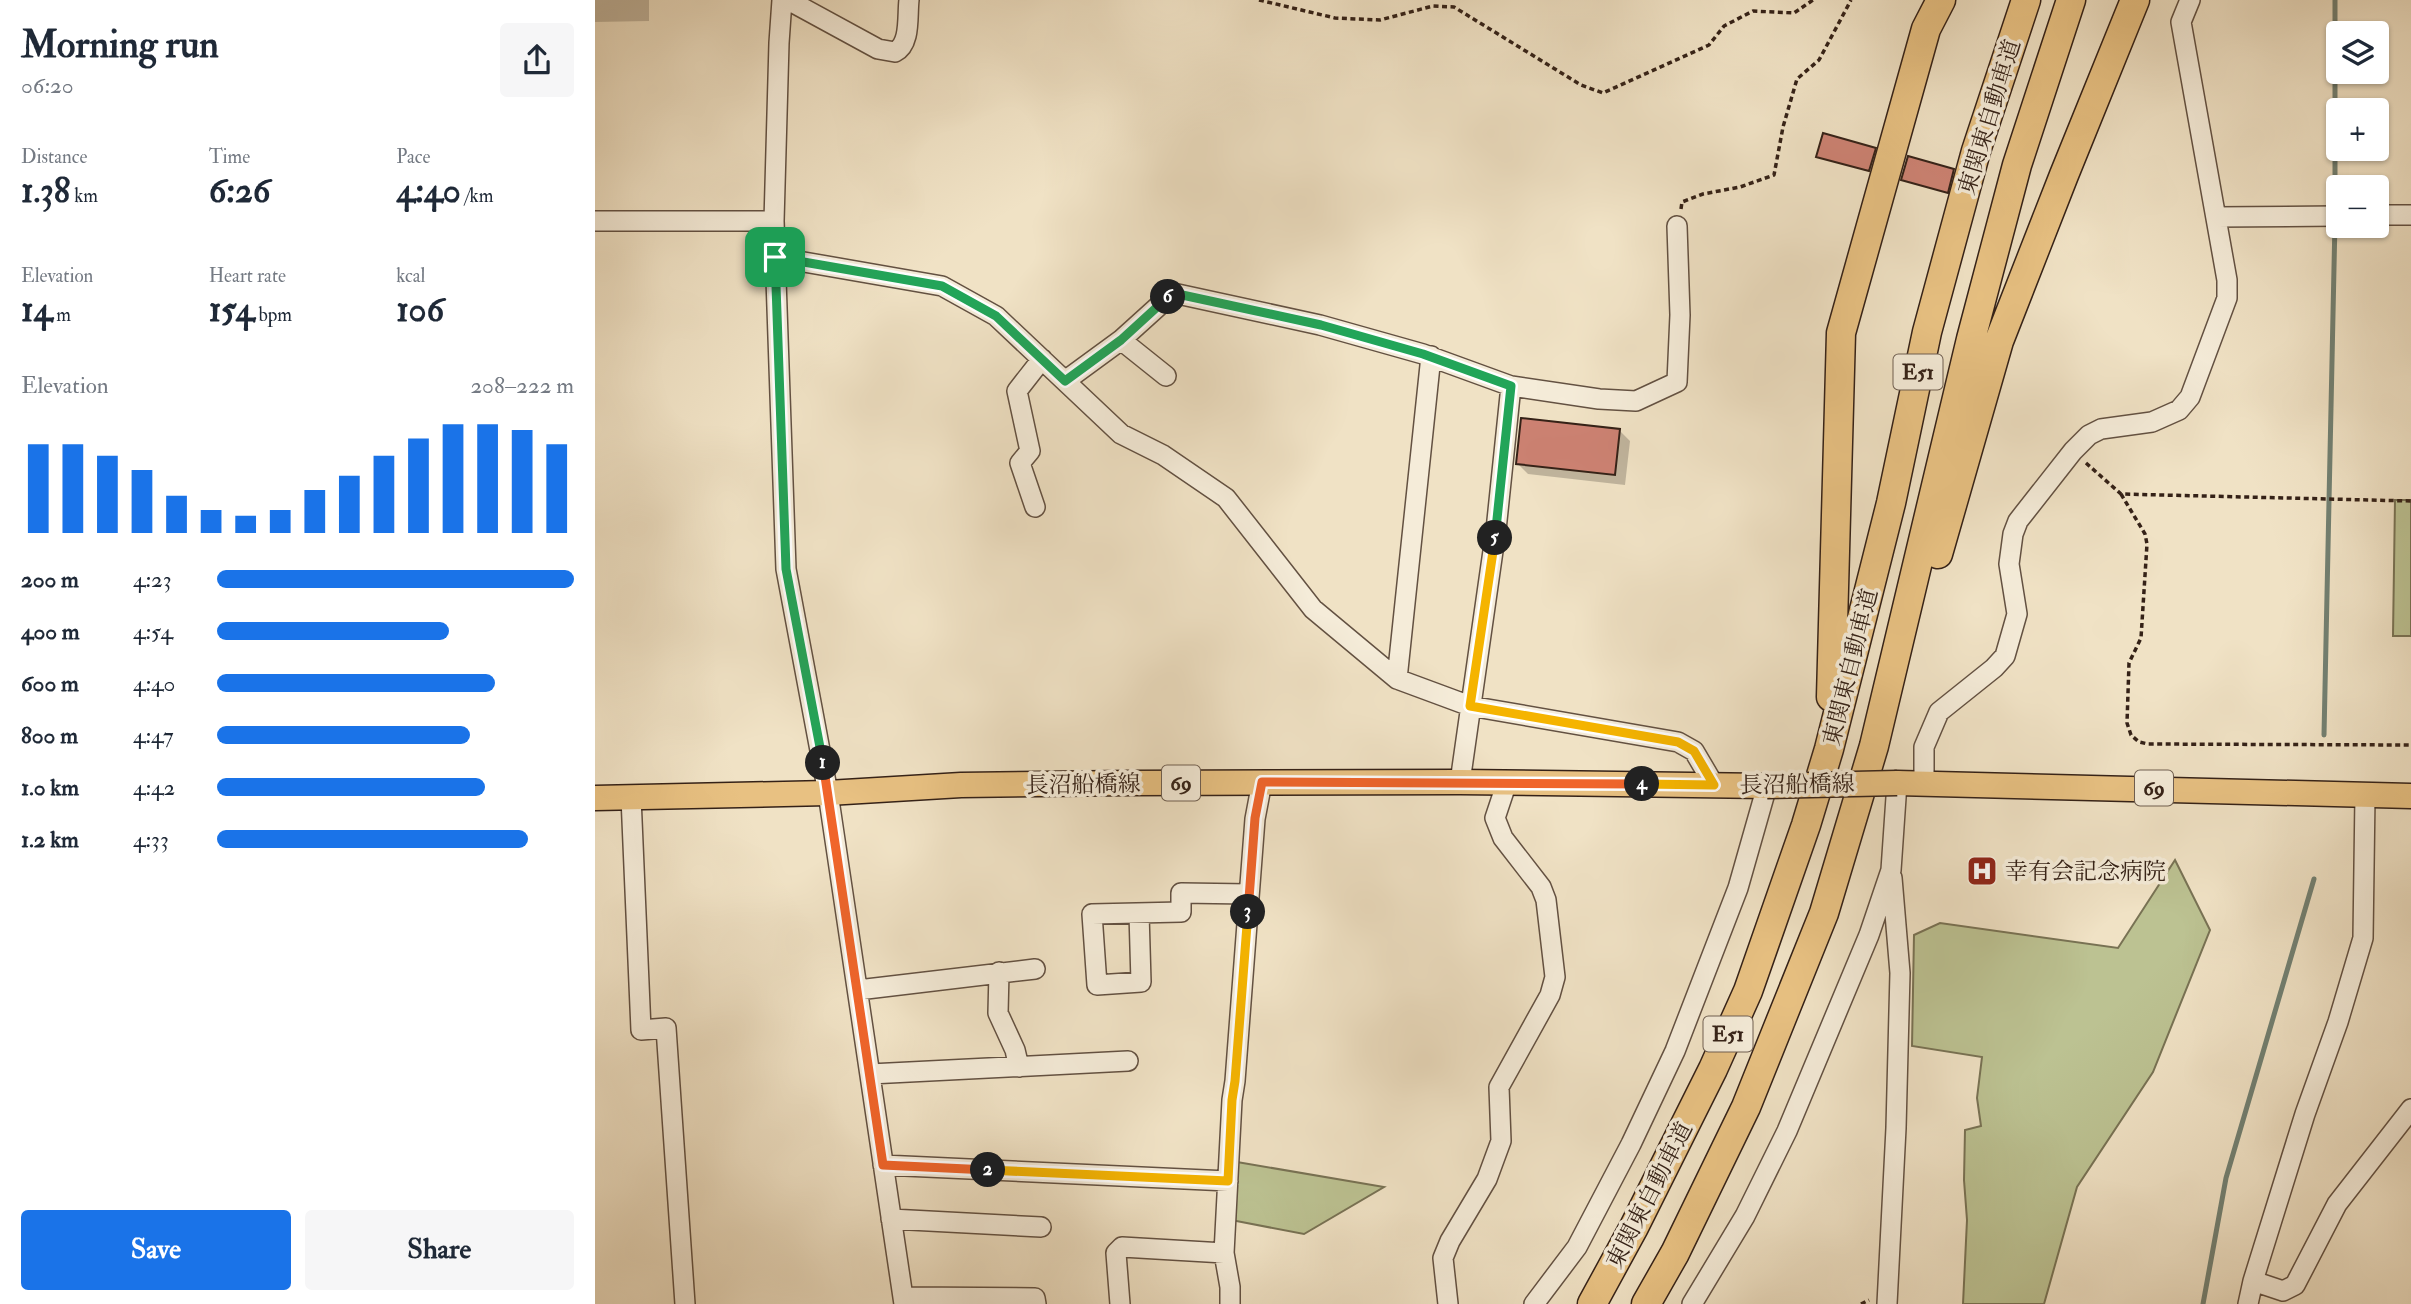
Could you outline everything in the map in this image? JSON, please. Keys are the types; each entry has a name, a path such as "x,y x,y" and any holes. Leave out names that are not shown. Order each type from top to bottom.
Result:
{"highway":[{"path":"1829,749 1841,333 1926,29 1941,0"},
{"name":"東関東自動車道","path":"1592,1304 1708,1080 1748,990 1783,895 1829,749 1891,503 1927,332 1976,151 2026,0"},
{"name":"東関東自動車道","path":"1646,1304 1675,1253 1740,1119 1823,913 1874,746 1971,339 2010,191 2071,0"},
{"path":"1874,746 1904,673 1999,341 2135,0"},
{"path":"1586,1304 1634,1227"}],"main road":[{"name":"長沼船橋線","path":"595,798 828,793 961,785 1262,782 1767,786 1924,782 2411,796"}],"street":[{"path":"782,0 774,221 786,569 828,793 903,1300 988,1301 1035,1298 1036,1304"},
{"path":"788,0 878,49 895,52 902,48 905,42 909,0"},
{"path":"1924,782 1924,747 1939,712 2005,656 2017,614 2009,564 2013,534 2018,521 2073,451 2089,435 2101,429 2152,422 2179,410 2190,397 2227,298 2227,280 2181,22 2190,0"},
{"path":"2389,215 2411,215"},
{"path":"2216,217 2326,216"},
{"path":"595,221 774,221"},
{"path":"1065,381 1121,340 1173,293 1321,325 1431,356 1511,386 1599,399 1636,401 1677,382 1680,315 1677,226"},
{"path":"775,257 942,286 996,316 1121,434 1163,455 1226,498 1313,609 1397,679 1470,706 1678,742 1694,751 1714,785"},
{"path":"1121,340 1166,376"},
{"path":"1397,679 1431,356"},
{"path":"1035,507 1020,463 1030,451 1017,391 1042,359"},
{"path":"1460,782 1496,530 1511,386"},
{"path":"1230,1304 1224,1253 1232,1100 1255,818 1262,782"},
{"path":"1448,1304 1443,1258 1450,1241 1487,1180 1501,1141 1499,1087 1550,995 1555,977 1546,900 1541,887 1503,838 1495,818 1507,782"},
{"path":"1887,1304 1900,973 1892,870 1897,783"},
{"path":"1534,1304 1577,1247 1632,1144 1675,1051 1738,888 1767,786"},
{"path":"2248,1304 2253,1280 2305,1114 2338,1022 2363,938 2365,796"},
{"path":"631,797 641,1030 666,1028 685,1304"},
{"path":"1692,1304 1745,1216 1787,1131 1869,935 1892,870"},
{"path":"1139,913 1181,912 1181,893 1249,894"},
{"path":"857,990 1035,969"},
{"path":"999,972 998,1013 1020,1067"},
{"path":"870,1074 1129,1061"},
{"path":"2253,1280 2283,1291 2295,1285 2337,1204 2411,1109"},
{"path":"883,1165 1228,1181"},
{"path":"891,1219 1041,1227"},
{"path":"1120,1304 1116,1253 1122,1247 1224,1253"}],"path":[{"path":"1259,0 1335,18 1380,20 1433,6 1454,7 1581,85 1603,93 1709,45 1724,26 1753,11 1794,13 1813,0"},
{"path":"1677,226 1682,202 1774,175 1783,127 1797,79 1819,60 1851,0"},
{"path":"2073,451 2121,494 2145,534 2147,544 2141,638 2129,663 2127,723 2131,735 2139,742 2411,745"},
{"path":"2121,494 2411,501"}],"green space":[{"path":"2395,500 2411,500 2411,636 2393,636"},
{"path":"2175,860 2210,930 2153,1072 2077,1187 2044,1304 1963,1304 1967,1220 1964,1180 1965,1130 1981,1126 1977,1098 1982,1057 1912,1046 1914,935 1940,923 2118,948"},
{"path":"1237,1162 1384,1187 1304,1234 1231,1220"}],"building":[{"path":"1823,133 1876,148 1869,171 1816,157"},
{"path":"1908,156 1954,169 1948,193 1901,180"},
{"path":"1521,418 1620,429 1615,475 1516,464"}],"waterway":[{"path":"2335,0 2335,175"},
{"path":"2324,735 2335,238"},
{"path":"2203,1304 2226,1178 2314,879"}],"place":[{"name":"幸有会記念病院","path":"1982,871"}],"route":[{"path":"775,257 942,286 996,316 1065,381 1121,340 1173,293 1321,325 1423,354 1511,386 1496,530 1470,706 1678,742 1694,751 1714,785 1262,782 1255,818 1228,1181 883,1165 828,793 786,569 775,257"}]}
